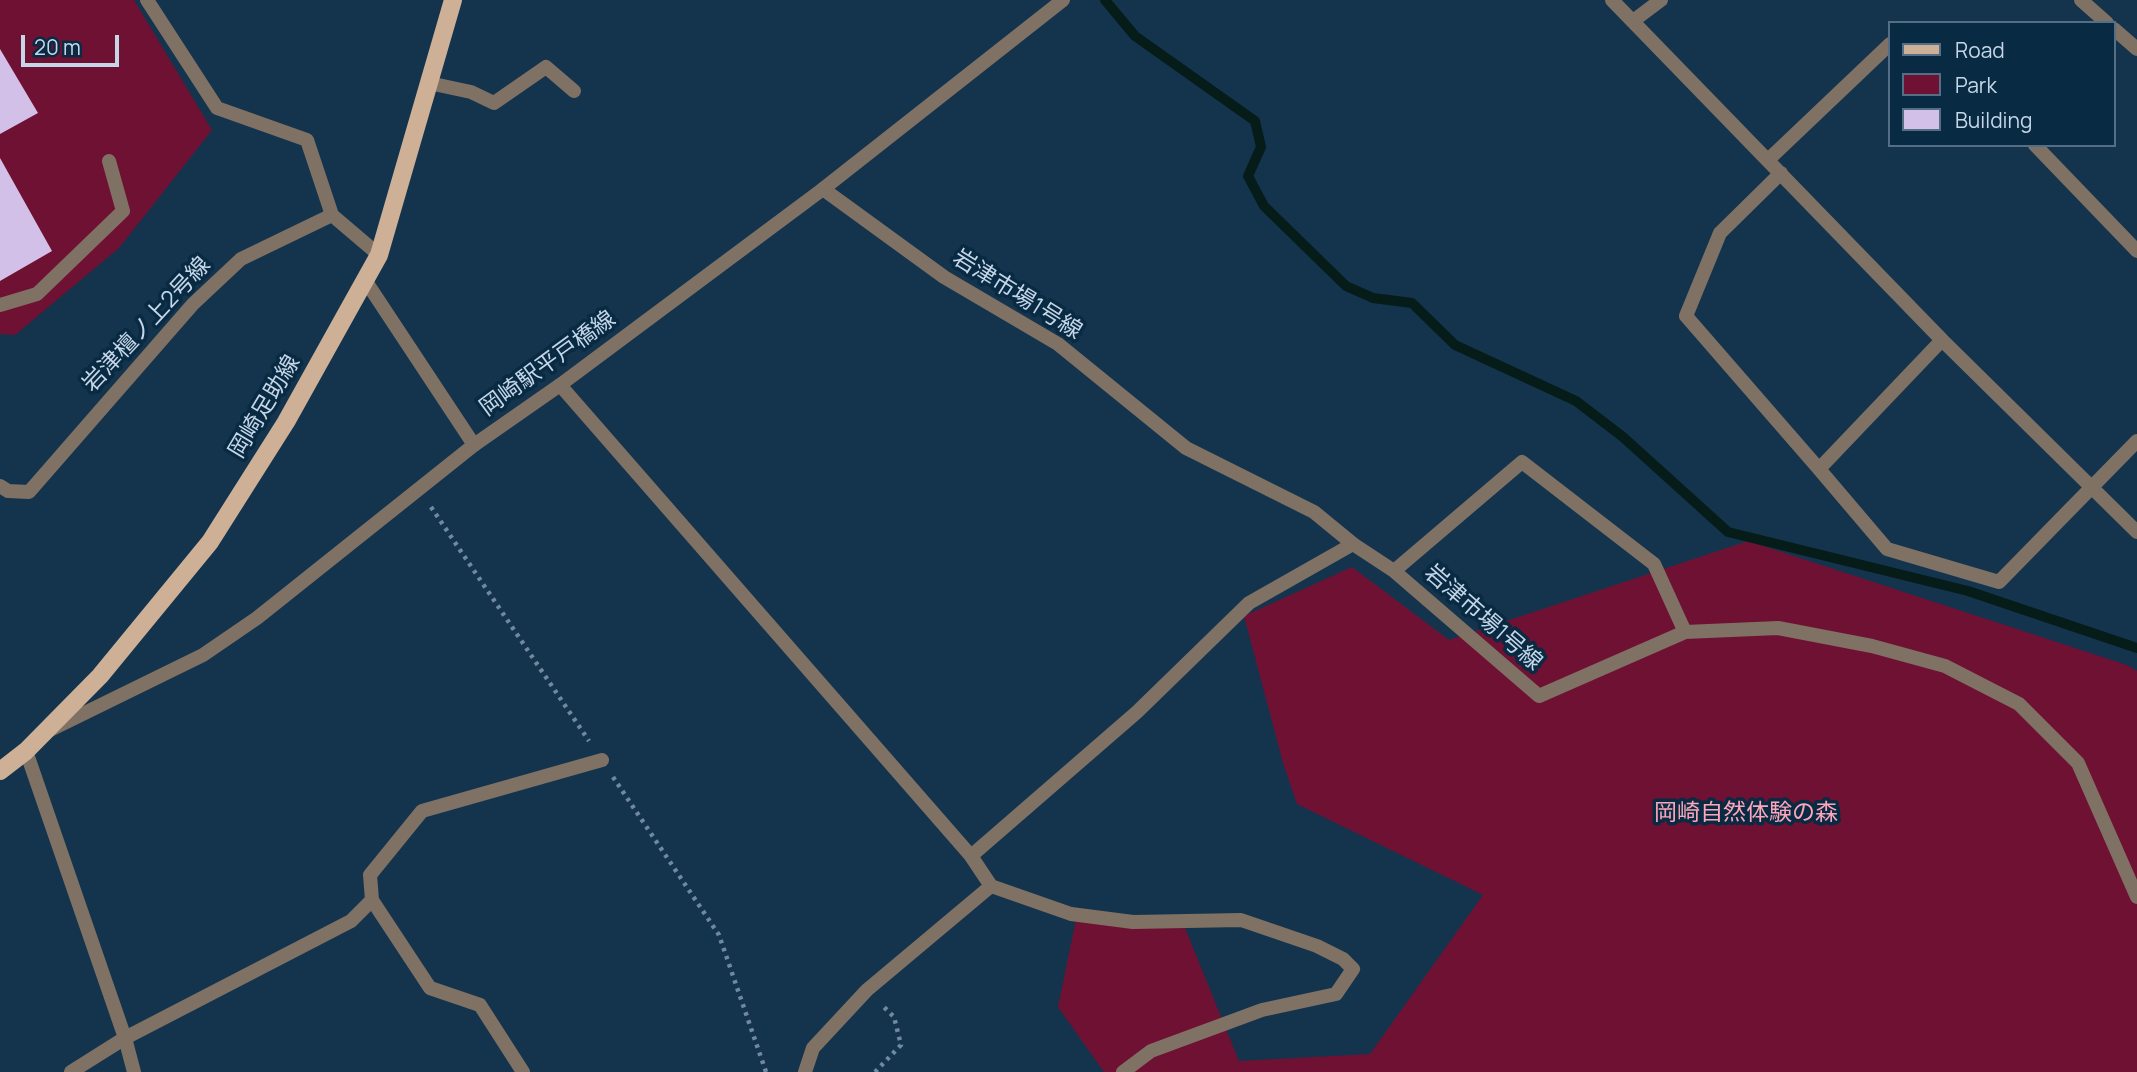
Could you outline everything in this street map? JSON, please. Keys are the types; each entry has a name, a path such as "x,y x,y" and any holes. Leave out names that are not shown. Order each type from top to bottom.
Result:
{"main road":[{"name":"岡崎足助線","path":"0,771 26,751 100,676 210,542 286,422 379,255 453,0"}],"street":[{"path":"147,0 217,108 307,141 332,215 379,255"},
{"name":"岡崎駅平戸橋線","path":"40,735 214,648 257,618 474,446 823,188 1063,0"},
{"path":"1612,0 1941,340 2137,532"},
{"path":"1633,21 1661,0"},
{"path":"2081,0 2105,21"},
{"path":"2116,31 2137,49"},
{"path":"1768,160 1888,46"},
{"path":"429,83 471,92 494,103 546,67 574,91"},
{"path":"2037,147 2137,251"},
{"path":"0,306 37,294 122,211 109,161"},
{"path":"1781,173 1720,233 1685,316 1887,549 1999,582 2137,441"},
{"name":"岩津市場1号線","path":"823,188 944,277 1058,344 1186,448 1314,512 1353,544 1394,571 1539,696 1685,632 1778,628 1872,646 1945,666 2019,704 2078,762 2137,897"},
{"name":"岩津檀ノ上2号線","path":"0,486 8,491 29,492 193,304 241,259 332,215"},
{"path":"365,280 474,446"},
{"path":"1819,469 1941,340"},
{"path":"560,385 971,856 991,886 1071,914 1133,922 1241,920 1317,946 1343,959 1353,969 1336,994 1262,1010 1151,1051 1123,1072"},
{"path":"1394,571 1522,462 1654,564 1685,632"},
{"path":"971,856 1137,712 1249,603 1353,544"},
{"path":"26,751 125,1038 134,1072"},
{"path":"523,1072 480,1005 430,988 372,900 370,876 422,811 602,760"},
{"path":"805,1072 813,1048 867,990 991,886"},
{"path":"71,1072 125,1038 351,921 372,900"}],"path":[{"path":"867,990 894,1017 901,1045 875,1072"}],"green space":[{"path":"0,0 134,0 212,130 119,248 15,335 0,334"},
{"name":"岡崎自然体験の森","path":"1748,541 2127,665 2137,671 2137,1072 1104,1072 1058,1007 1077,914 1183,923 1239,1061 1370,1054 1483,895 1297,804 1283,763 1244,616 1352,567 1449,640"}],"building":[{"path":"0,49 38,113 0,134"},
{"path":"0,158 52,251 0,281"}],"waterway":[{"path":"1105,0 1135,36 1255,121 1261,147 1248,176 1264,206 1346,286 1373,298 1412,303 1455,345 1576,401 1623,437 1728,532 1968,591 2137,648"}]}
